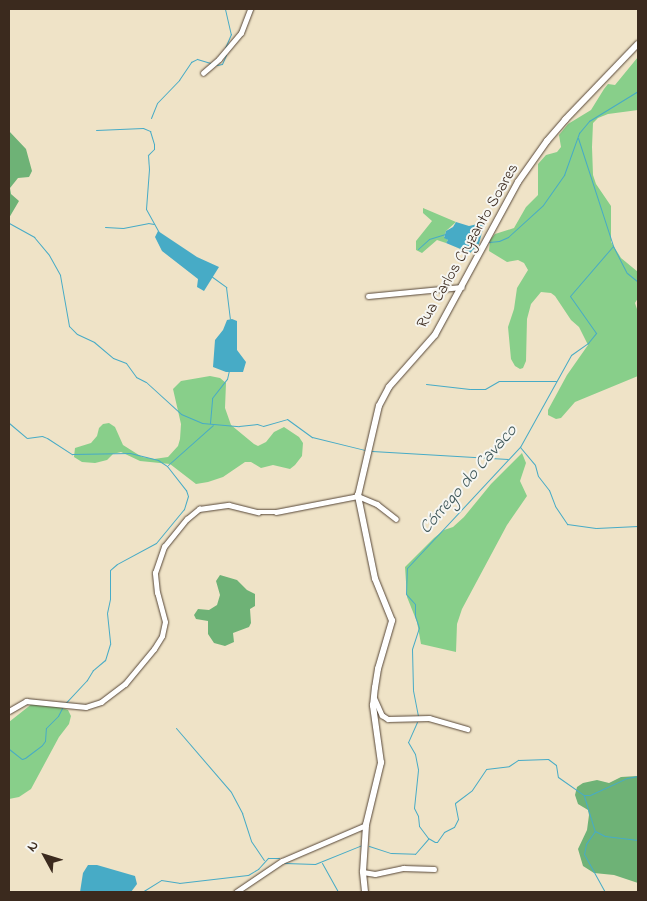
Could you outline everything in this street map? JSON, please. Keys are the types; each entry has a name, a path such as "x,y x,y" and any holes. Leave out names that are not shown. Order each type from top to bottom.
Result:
{"street":[{"path":"203,73 219,59 241,33 250,9"},
{"name":"Rua Carlos Cryzanto Soares","path":"365,892 363,872 366,825 381,763 374,697 378,669 392,621 375,580 358,496 383,396 435,335 518,182 565,120 638,44"},
{"path":"368,296 462,287"},
{"path":"9,711 26,701 86,707 101,702 125,684 154,650 162,636 165,622 157,593 156,573 164,547 187,519 199,509 229,505 258,512 276,512 358,496 377,504 396,519"},
{"path":"374,697 382,716 388,720 429,718 467,730"},
{"path":"236,892 282,861 366,825"},
{"path":"363,872 375,874 403,868 434,869"}],"green space":[{"path":"638,57 638,110 608,114 598,118 593,123 592,147 593,175 596,184 611,206 611,242 621,258 638,272 638,298 635,303 638,312 638,376 575,402 561,418 556,419 548,415 548,410 567,375 588,345 579,327 571,320 555,296 551,293 541,292 531,304 527,319 526,361 523,368 520,369 515,366 511,359 508,327 514,309 517,288 528,270 524,263 518,260 507,262 489,251 490,240 495,234 514,228 526,207 538,195 538,164 546,155 557,152 561,147 559,135 568,124 591,110 608,84 615,85"},
{"path":"9,131 26,149 32,171 29,177 18,178 10,188 11,194 19,201 9,218"},
{"path":"423,208 456,222 446,231 444,237 448,240 446,243 437,240 422,253 416,250 416,241 432,221 423,213"},
{"path":"210,376 220,378 226,383 225,408 231,425 254,444 258,446 266,442 274,432 284,427 299,437 303,443 302,456 295,465 290,469 273,465 261,468 251,462 245,462 223,477 196,484 170,464 140,461 121,452 113,454 107,460 95,463 82,462 74,457 75,448 91,443 97,436 99,428 103,424 109,423 115,427 123,445 142,457 154,459 168,457 178,446 180,439 181,424 173,389 181,381"},
{"path":"522,453 526,463 520,481 527,496 507,525 462,609 457,624 456,652 421,644 417,622 407,597 405,567 434,538 444,530 453,527 464,517 491,484"},
{"path":"220,575 237,580 247,590 255,594 255,606 250,609 251,623 249,627 233,633 234,642 225,646 214,643 208,634 208,621 196,619 194,615 198,609 209,610 217,605 220,595 216,581"},
{"path":"33,703 48,703 68,710 71,716 69,724 59,737 31,789 19,797 9,799 9,722"},
{"path":"638,776 638,883 614,875 594,873 583,866 578,849 587,830 589,815 588,810 578,804 575,795 577,787 583,783 597,780 609,783 621,777"}],"water":[{"path":"456,222 469,226 482,223 484,225 479,244 470,253 446,243 448,240 444,238 446,231 453,227"},
{"path":"158,231 197,257 219,267 204,291 197,287 198,279 162,251 155,237"},
{"path":"227,320 237,321 237,350 246,362 243,372 226,372 213,367 215,340 223,330"},
{"path":"88,865 97,865 135,876 137,884 131,892 80,892 83,873"}],"waterway":[{"path":"225,9 231,34 225,48"},
{"path":"217,65 222,64 226,55"},
{"path":"151,118 157,103 179,80 191,62 197,59 210,63"},
{"path":"489,242 499,241 508,237 543,205 564,175 579,133 589,121 638,91"},
{"path":"96,130 143,128 150,131 154,149 148,155 149,169 146,209 159,232"},
{"name":"Córrego do Cavaco","path":"578,138 613,246 627,273 638,282"},
{"path":"9,223 34,237 49,255 60,275 69,326 77,334 94,342 113,358 126,363 136,377 146,382 181,414 202,423 239,426 257,424 263,426 287,419 312,437 365,450"},
{"path":"105,227 123,228 148,223 154,224"},
{"path":"418,249 429,239 445,234"},
{"name":"Córrego do Cavaco","path":"418,716 413,690 412,649 419,628 415,616 415,604 406,594 407,568 520,447 571,355 588,343 596,333 570,296 613,246"},
{"path":"211,276 226,287 230,319"},
{"path":"210,423 212,398 227,379 229,370"},
{"path":"426,384 485,389 499,381 556,381"},
{"path":"9,423 27,438 42,436 72,454 130,453 158,460 167,466 186,490 188,496 184,509 156,543 117,564 110,570 110,599 107,613 110,644 105,660 93,670 87,680 65,704"},
{"path":"168,465 213,425"},
{"path":"520,447 535,465 538,476 549,490 555,506 567,524 596,528 638,526"},
{"path":"372,451 508,459"},
{"path":"9,749 22,759 42,745 45,741 46,728 58,716 62,708"},
{"path":"417,722 408,742 415,754 418,770 414,808 418,816 419,826 428,838 435,842 444,832 454,827 458,819 455,803 472,790 486,769 509,766 518,760 548,759 556,765 558,777 584,795 590,795 627,778 638,776"},
{"path":"176,728 231,792 242,813 251,841 264,860"},
{"path":"584,796 595,831 605,836 638,840"},
{"path":"595,831 586,844 584,854 605,892"},
{"name":"Córrego do Cavaco","path":"369,846 391,853 415,854 428,839"},
{"name":"Córrego do Cavaco","path":"285,863 315,864 362,845"},
{"path":"142,892 161,880 179,883 248,875 258,869 268,858 279,858"},
{"name":"Córrego do Cavaco","path":"322,863 338,892"}]}
